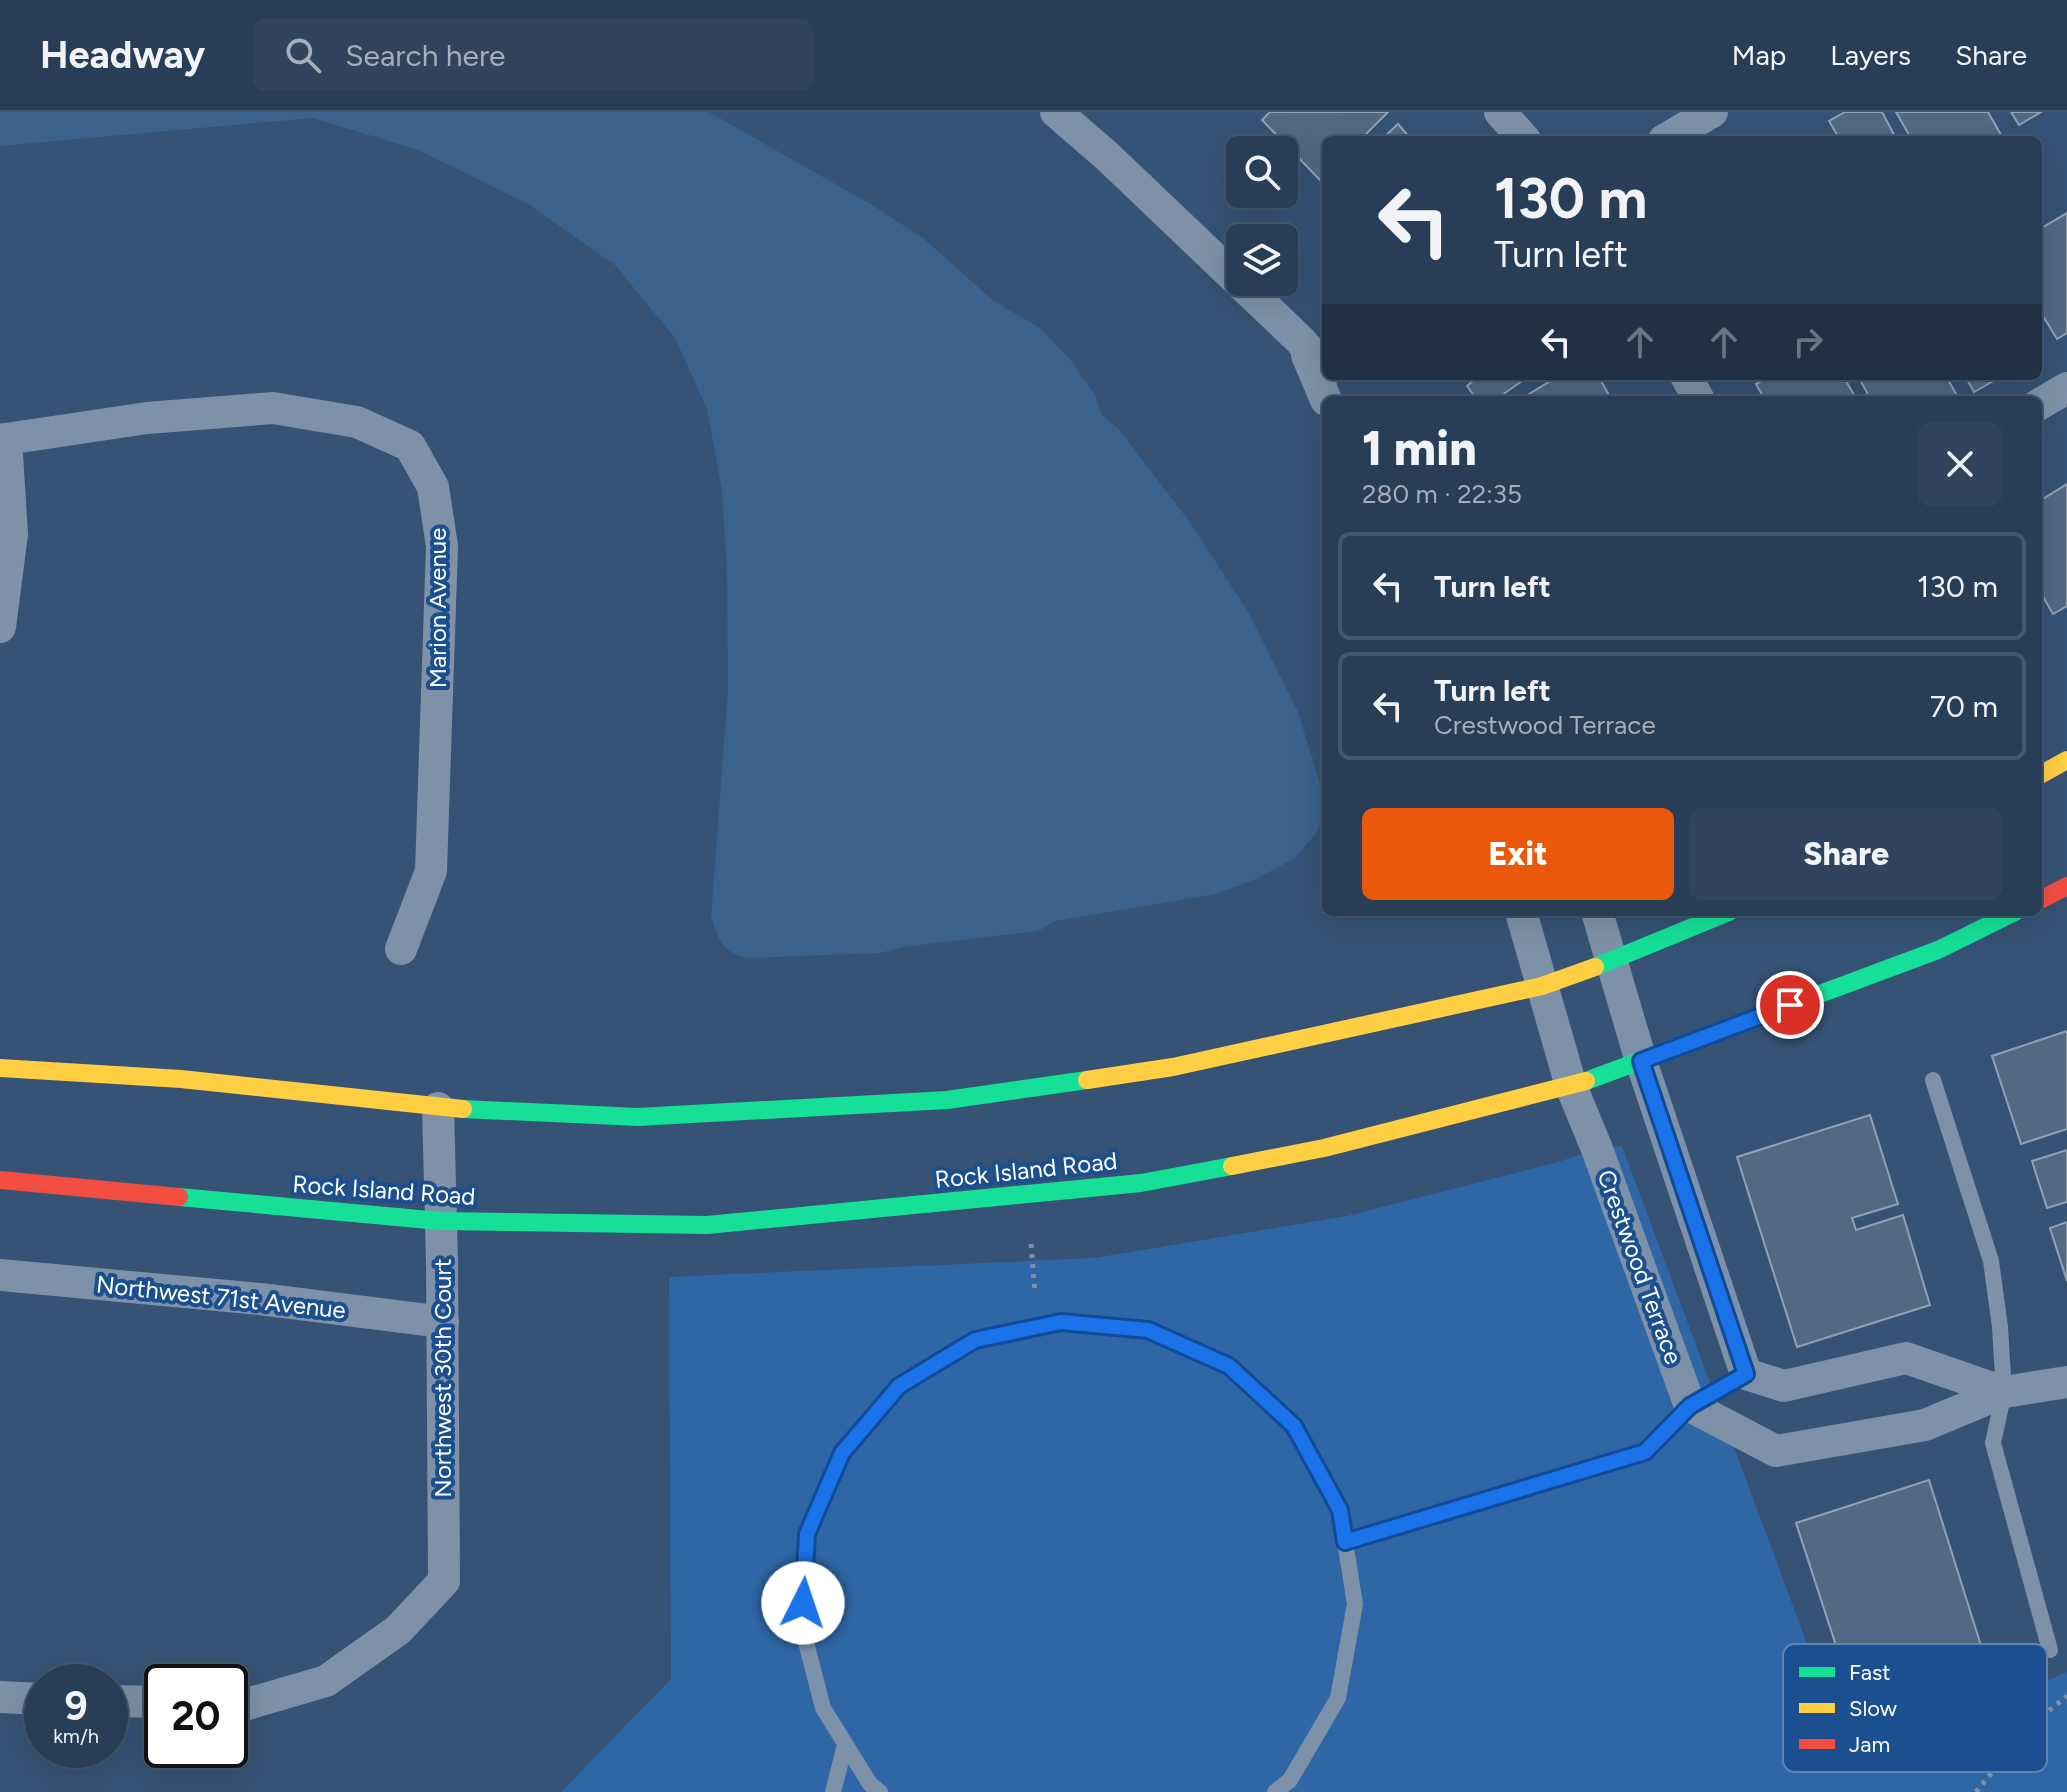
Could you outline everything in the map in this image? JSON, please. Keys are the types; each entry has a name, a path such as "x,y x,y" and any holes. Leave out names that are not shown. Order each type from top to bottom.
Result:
{"main road":[{"path":"2042,774 2067,760"},
{"path":"2042,899 2067,886"},
{"path":"0,1068 181,1079 438,1108 638,1117 947,1100 1173,1067 1542,986 1719,916"},
{"name":"Rock Island Road","path":"0,1180 440,1221 707,1225 1141,1183 1324,1148 1571,1086 1938,950 2007,916"}],"street":[{"path":"1056,112 1108,157 1301,341 1322,366"},
{"path":"1500,112 1521,136"},
{"path":"1671,136 1712,112"},
{"path":"1301,341 1324,396"},
{"path":"1334,380 1348,396"},
{"path":"2042,403 2067,388"},
{"name":"Marion Avenue","path":"3,440 147,418 273,408 357,422 410,446 433,487 442,546 431,871 401,949"},
{"path":"0,627 12,534 3,440"},
{"name":"Crestwood Terrace","path":"1522,916 1571,1086 1597,1149 1690,1406"},
{"path":"1598,916 1641,1061 1746,1374 1784,1386 1906,1358 2004,1392"},
{"name":"Northwest 30th Court","path":"248,1704 326,1681 398,1630 444,1581 438,1108"},
{"name":"Northwest 71st Avenue","path":"0,1275 260,1299 443,1322"},
{"path":"1690,1406 1776,1451 1925,1425 2004,1392 2067,1382"},
{"path":"0,1697 24,1698"}],"lane":[{"path":"1933,1080 1991,1261 2000,1327 2004,1392 1993,1443 2050,1650"},
{"path":"880,1792 870,1784 823,1708 801,1623 807,1534 842,1453 899,1386 975,1340 1061,1322 1148,1330 1229,1366 1294,1426 1340,1510 1355,1604 1338,1698 1290,1780 1275,1792"},
{"path":"1345,1542 1645,1452 1690,1406 1746,1374"},
{"path":"833,1792 845,1745"}],"path":[{"path":"1031,1244 1035,1293"},
{"path":"2047,1712 2067,1696"},
{"path":"1976,1792 1992,1772"}],"shaded area":[{"path":"0,112 709,112 869,203 923,238 995,302 1039,327 1070,359 1095,395 1102,415 1119,429 1189,521 1249,613 1298,712 1322,790 1322,812 1317,832 1295,858 1256,879 1216,894 1056,921 1038,931 903,947 880,953 751,958 728,950 720,940 711,917 728,689 727,575 722,491 707,409 675,338 615,265 528,204 418,150 313,118 0,146"},
{"path":"1622,1146 1807,1644 1783,1644 1783,1772 2047,1772 2047,1681 2067,1672 2067,1792 561,1792 671,1679 669,1277 1094,1258 1347,1216 1558,1162 1597,1149"}],"building":[{"path":"1270,112 1388,112 1364,136 1322,136 1320,180 1298,157 1298,136 1277,136 1262,120"},
{"path":"1845,112 1882,112 1895,136 1838,136 1829,121"},
{"path":"1896,112 1988,112 2002,136 1910,136"},
{"path":"2011,112 2041,112 2019,125"},
{"path":"1398,124 1408,136 1385,136"},
{"path":"2067,213 2067,333 2057,339 2042,315 2042,228"},
{"path":"1474,380 1523,380 1501,396 1474,396 1467,386"},
{"path":"1552,380 1600,380 1610,396 1526,396"},
{"path":"1764,380 1845,380 1855,396 1763,396 1756,384"},
{"path":"1860,380 1948,380 1956,394 1953,396 1869,396"},
{"path":"1967,380 1995,380 1974,392"},
{"path":"2067,484 2067,606 2053,614 2042,595 2042,500"},
{"path":"2067,1031 2067,1129 2021,1144 1992,1056"},
{"path":"1870,1115 1898,1204 1852,1218 1856,1230 1903,1215 1930,1305 1797,1347 1737,1157"},
{"path":"2067,1150 2067,1202 2047,1208 2032,1161"},
{"path":"2067,1222 2067,1281 2050,1228"},
{"path":"1929,1480 1981,1644 1835,1644 1796,1523"}],"traffic: fast":[{"path":"1595,967 1719,916"},
{"path":"1586,1081 1938,950 2007,916"},
{"path":"463,1109 638,1117 947,1100 1087,1080"},
{"path":"179,1197 440,1221 707,1225 1141,1183 1232,1166"}],"traffic: slow":[{"path":"2042,774 2067,760"},
{"path":"1087,1080 1173,1067 1542,986 1595,967"},
{"path":"0,1068 181,1079 463,1109"},
{"path":"1232,1166 1324,1148 1586,1081"}],"traffic: jam":[{"path":"2042,899 2067,886"},
{"path":"0,1180 179,1197"}],"route":[{"path":"803,1603 807,1534 842,1453 899,1386 975,1340 1061,1322 1148,1330 1229,1366 1294,1426 1340,1510 1345,1542 1645,1452 1690,1406 1746,1374 1641,1061 1790,1005"}]}
